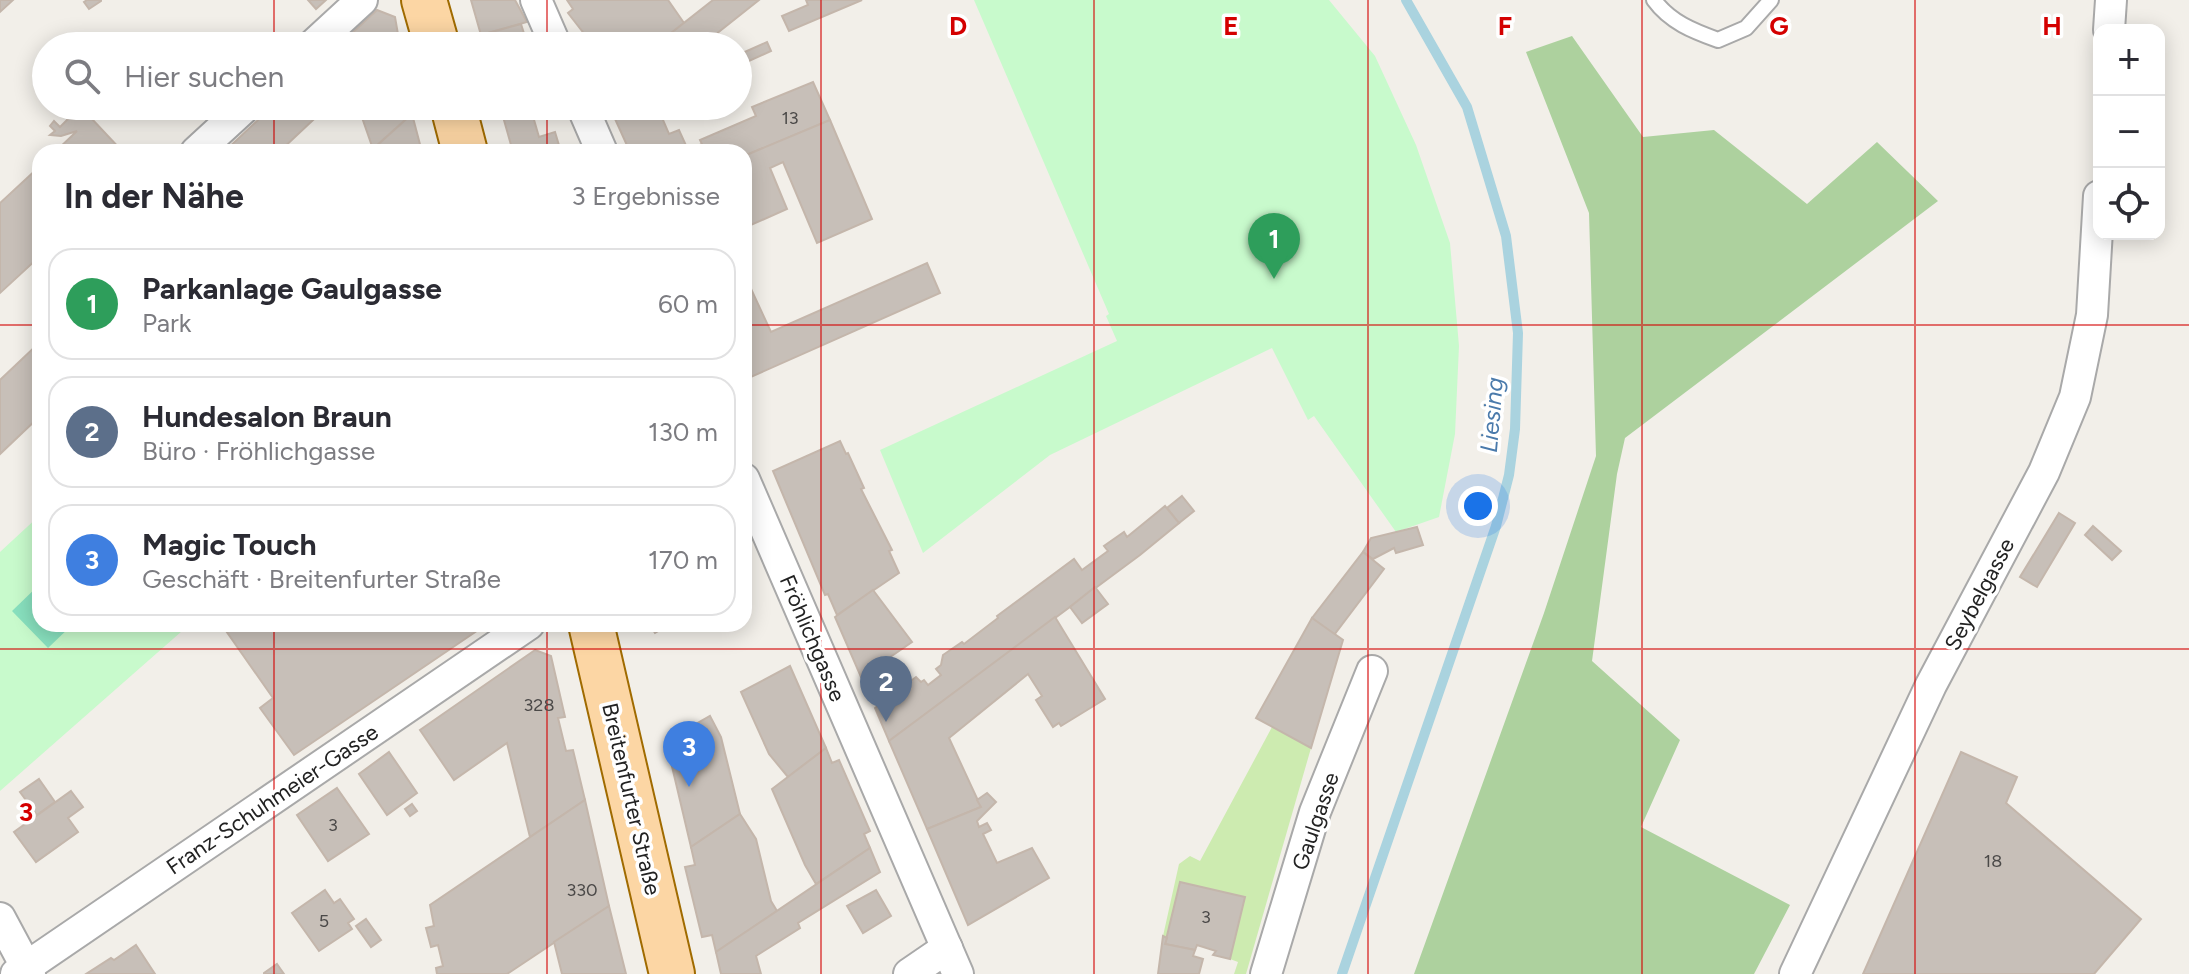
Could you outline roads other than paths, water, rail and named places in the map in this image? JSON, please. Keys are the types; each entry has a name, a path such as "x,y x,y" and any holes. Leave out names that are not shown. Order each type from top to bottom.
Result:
{"main road":[{"path":"424,0 433,32"},
{"path":"457,120 463,144"},
{"name":"Breitenfurter Straße","path":"593,632 672,974"}],"street":[{"path":"327,32 362,0"},
{"path":"536,0 550,32"},
{"path":"2109,24 2111,0"},
{"path":"205,144 231,120"},
{"path":"588,120 599,144"},
{"name":"Seybelgasse","path":"1795,974 1931,685 2044,472 2075,397 2092,315 2096,240"},
{"name":"Fröhlichgasse","path":"752,497 953,961"},
{"name":"Franz-Schuhmeier-Gasse","path":"24,972 517,632"},
{"name":"Gaulgasse","path":"1266,974 1315,812 1372,671"},
{"path":"0,918 24,972"},
{"path":"909,974 953,961"}],"lane":[{"path":"1654,0 1663,12 1689,30 1718,40 1746,28 1771,0"}],"waterway":[{"name":"Liesing","path":"1342,974 1496,526 1509,475 1515,429 1518,333 1506,236 1467,107 1406,0"}],"place":[{"name":"Parkanlage Gaulgasse","path":"1274,279"},
{"name":"Hundesalon Braun","path":"886,722"},
{"name":"Magic Touch","path":"689,787"}]}
